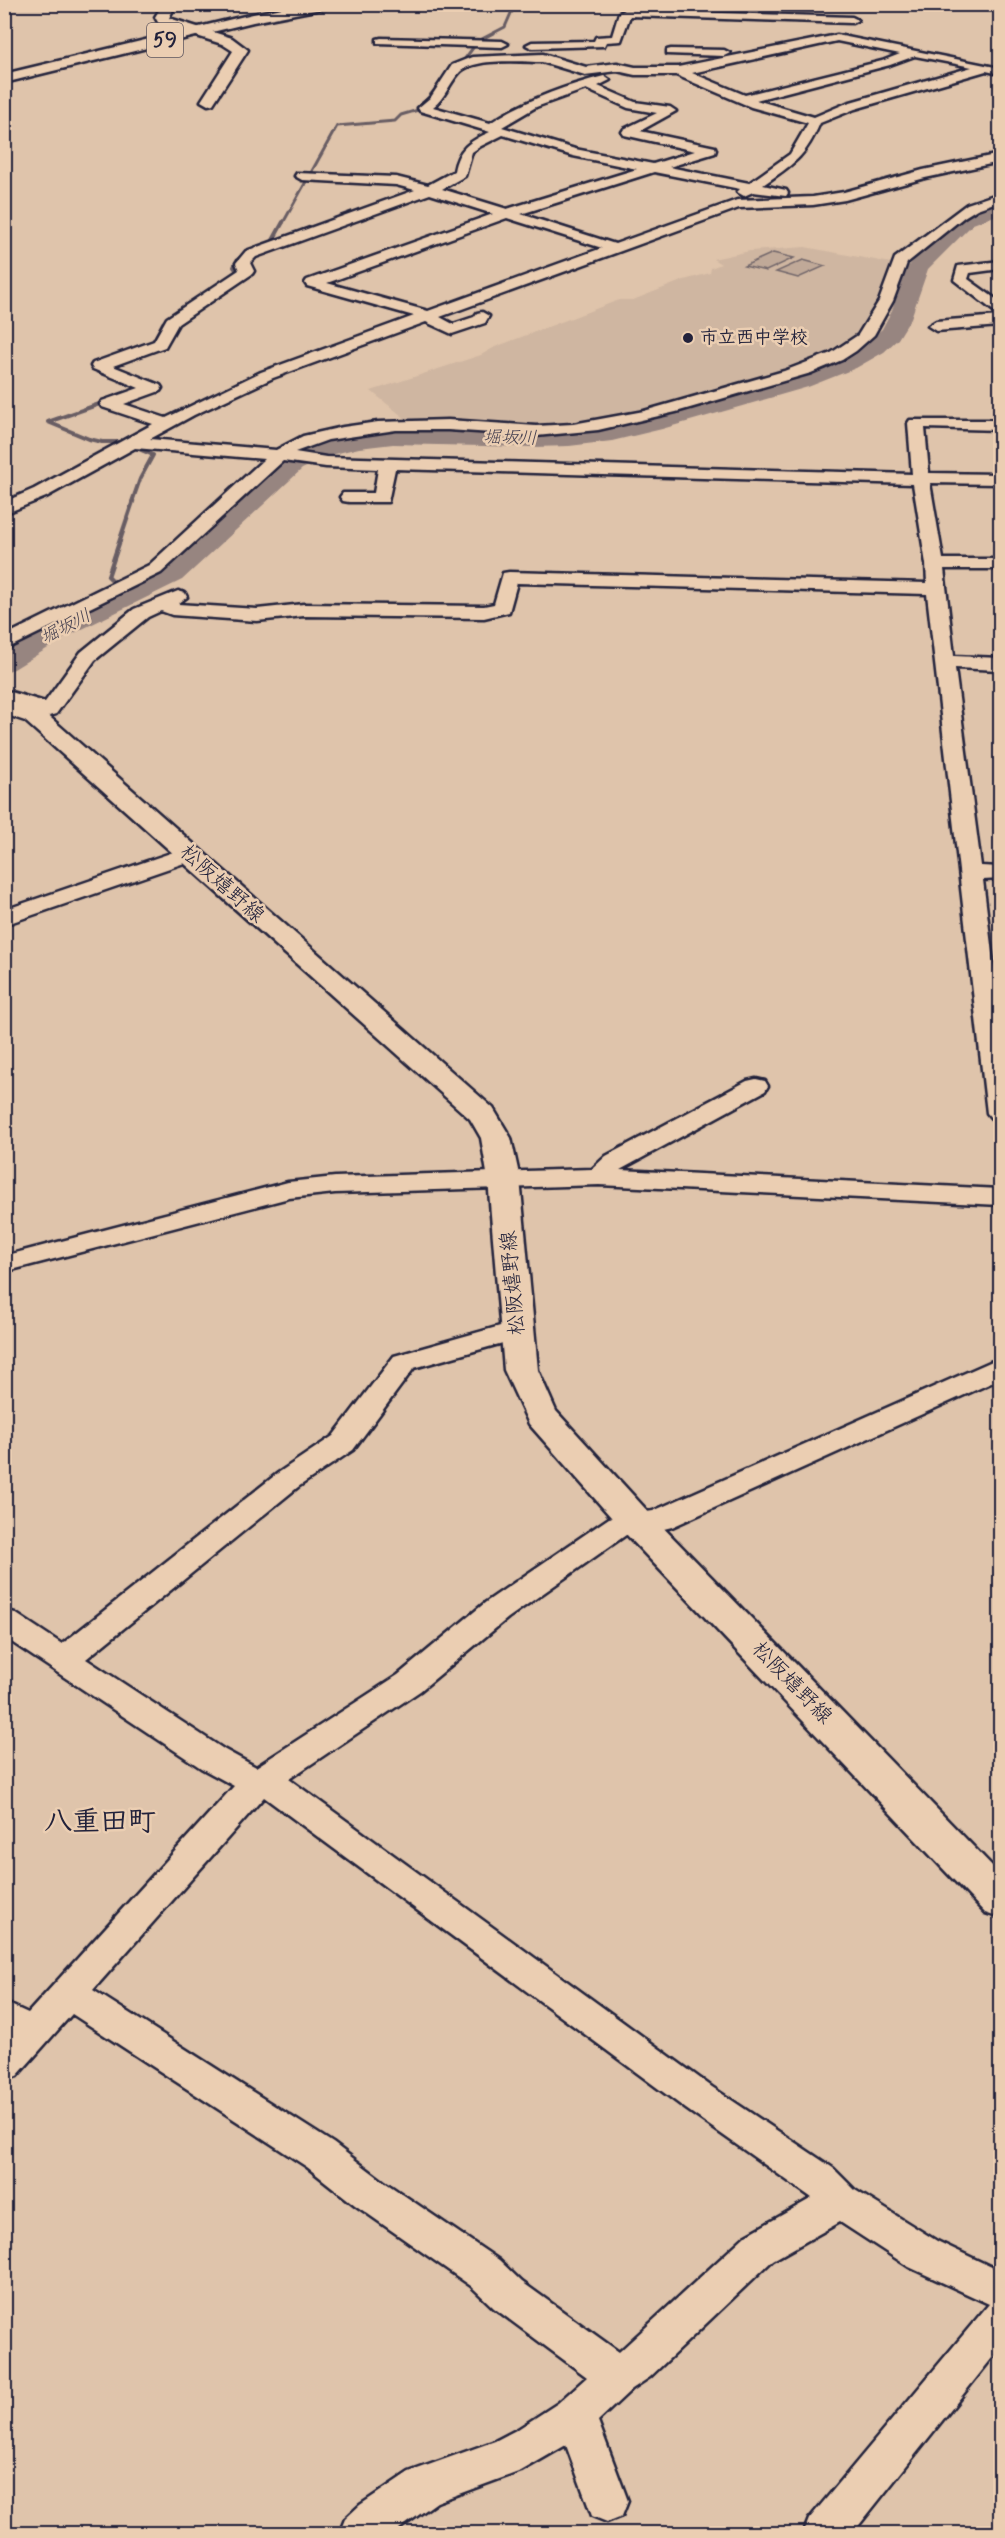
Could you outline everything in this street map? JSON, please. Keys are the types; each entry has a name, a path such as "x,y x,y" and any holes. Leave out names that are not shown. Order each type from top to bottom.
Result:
{"main road":[{"path":"170,4 162,19 227,41 241,50 208,100"},
{"name":"59","path":"4,74 308,4"},
{"name":"59","path":"4,79 192,31 326,4"},
{"name":"松阪嬉野線","path":"4,706 34,716 483,1114 496,1138 504,1179 521,1370 541,1416 639,1525 1000,1901"}],"street":[{"path":"837,38 852,28 853,4"},
{"path":"381,41 530,45 600,44 600,39 617,39 625,13 852,20"},
{"path":"493,127 513,113 565,91 586,78 617,67 635,71 678,71 792,45 837,38 1000,71"},
{"path":"465,61 457,54 469,43"},
{"path":"482,316 480,320 452,328 426,317 312,283 506,214 710,150 628,132 670,111 632,105 586,78 543,58 530,45"},
{"path":"671,52 725,53 746,48 792,45"},
{"path":"745,99 875,66 914,52"},
{"path":"715,64 714,61 725,53"},
{"path":"543,58 465,61 456,68 439,91 436,99 424,108 573,153 752,186 803,201"},
{"path":"678,71 745,99 815,121 851,106 987,67"},
{"path":"586,78 600,81 635,71"},
{"path":"737,204 730,202 795,157 805,143 815,121"},
{"path":"169,424 108,405 154,388 99,366 160,344 172,321 248,271 243,263 251,254 365,216 398,200 432,190 460,173 462,156 470,146 498,133 493,127"},
{"path":"4,509 40,493 188,412 267,375 737,204 803,201 845,196 923,174 1000,158"},
{"path":"308,176 396,181 432,190 615,248"},
{"path":"4,644 154,569 168,559 292,446 319,437 393,426 447,425 544,431 595,426 665,410 795,372 838,354 864,337 880,314 900,261 946,223 971,209 975,204 1000,197"},
{"path":"1000,265 963,269 961,280 1000,309"},
{"path":"936,326 1000,321"},
{"path":"1000,424 916,423 921,479 935,564 936,589 947,662 1000,1113"},
{"path":"131,444 281,455 387,466 1000,479"},
{"path":"349,476 387,466"},
{"path":"349,497 382,498 387,466"},
{"path":"935,564 1000,564"},
{"path":"4,696 49,710 88,656 141,613 166,597 172,609 257,615 304,610 484,612 502,608 509,577 936,589"},
{"path":"947,662 1000,664"},
{"path":"4,918 188,854"},
{"path":"972,873 1000,873"},
{"path":"599,1177 615,1161 756,1086"},
{"path":"4,1263 288,1190 335,1185 599,1177 1000,1197"},
{"path":"65,1659 288,1480 343,1443 404,1362 518,1330"},
{"path":"4,2065 19,2025 69,1993 257,1783 409,1683 497,1610 620,1525 639,1525 661,1520 1000,1368"},
{"path":"4,1620 213,1759 257,1783 276,1787 699,2098 819,2180 841,2202 923,2254 1000,2290"},
{"path":"69,1993 320,2156 369,2193 485,2273 508,2295 618,2375"},
{"path":"360,2534 375,2520 424,2486 507,2457 573,2417 618,2375 636,2364 743,2260 759,2248 841,2202"},
{"path":"824,2534 1000,2318"},
{"path":"573,2417 585,2439 607,2501"}],"shaded area":[{"name":"市立西中学校","path":"805,247 891,263 881,294 866,323 851,340 825,356 793,367 624,417 560,426 535,427 407,420 371,391 481,355 495,347 619,300 633,300 684,280 710,273 711,268 721,264 713,259 750,251"},
{"path":"773,253 794,258 766,271 744,266"},
{"path":"803,260 825,266 798,278 776,272"}],"waterway":[{"path":"457,64 464,60 478,41 505,27 515,4"},
{"path":"283,223 337,126 395,121 401,115 418,110 449,72"},
{"name":"堀坂川","path":"4,663 56,631 172,574 293,464 325,449 358,440 393,436 428,435 534,440 590,437 654,424 799,382 848,363 876,347 890,334 903,310 918,268 933,251 962,223 978,214 1000,208"},
{"path":"262,246 272,242 283,222"},
{"path":"231,277 238,272 234,267 237,260 249,251"},
{"path":"147,346 152,344 163,323 172,317"},
{"path":"108,401 48,422 89,439 102,442 122,442 153,455 140,479 132,502"},
{"path":"111,579 108,576 133,501"}],"place":[{"name":"市立西中学校","path":"688,338"}],"district":[{"name":"八重田町","path":"100,1822"}]}
